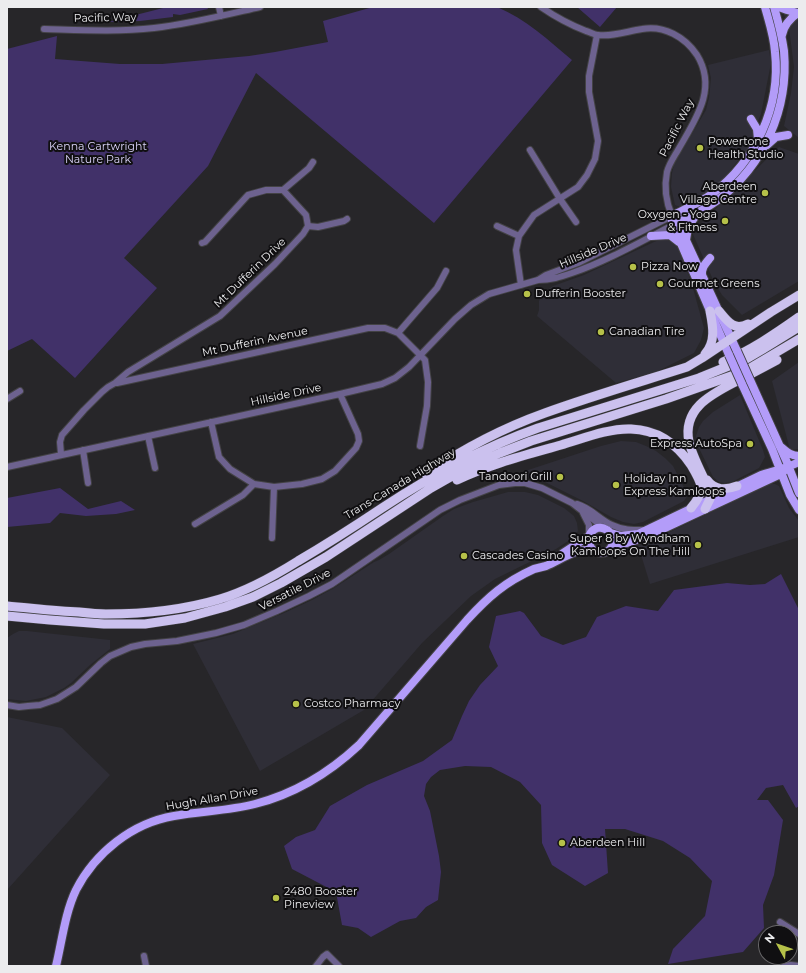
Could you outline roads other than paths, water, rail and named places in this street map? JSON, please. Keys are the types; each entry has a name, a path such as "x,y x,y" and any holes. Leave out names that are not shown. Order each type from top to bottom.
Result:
{"highway":[{"path":"383,507 414,482 436,467 501,431 544,413 687,367 799,295"},
{"path":"715,311 735,327 743,326 771,312"},
{"path":"702,358 709,350 712,340 715,311"},
{"path":"653,392 678,379 705,370 743,353 774,335 799,317"},
{"name":"Trans-Canada Highway","path":"7,606 112,614 146,613 181,608 220,599 249,588 276,575 439,472 471,456 508,439 538,428 699,378 746,359 799,327"},
{"name":"Trans-Canada Highway","path":"7,616 104,624 145,624 185,618 225,607 253,597 281,583 326,557 431,488 468,467 543,437 666,399 734,375 750,368 799,339"},
{"path":"705,509 711,493 689,440 690,419 695,410 714,393 765,367 799,346"},
{"path":"410,502 491,466 596,435 617,430 632,429 650,432 664,438 682,453 693,469 701,485 701,495 691,508"},
{"path":"704,476 709,483 716,488 725,489 737,486"}],"main road":[{"name":"Hillside Drive","path":"672,216 702,200 724,184 749,155 766,123 774,92 775,52 765,7"},
{"name":"Hillside Drive","path":"676,224 718,200 750,169 764,148 773,127 783,93 784,51 782,36 774,7"},
{"path":"779,7 798,13 784,26 782,36"},
{"path":"751,119 757,129 758,140"},
{"path":"764,148 776,137 788,135"},
{"path":"651,236 670,235 684,242 688,228 699,212"},
{"name":"Pacific Way","path":"672,216 728,340 738,351 799,493"},
{"name":"Pacific Way","path":"684,242 702,276 715,311"},
{"path":"693,257 701,262 710,258 703,267 702,276"},
{"name":"Pacific Way","path":"728,340 729,355 772,449 790,495 799,510"},
{"path":"779,445 788,453 799,456"},
{"path":"761,475 771,465 772,449"},
{"path":"780,471 761,475 638,534 621,536 597,529 589,536 588,543 594,551 604,553 610,548 646,537 799,462"},
{"path":"607,531 613,541 610,548"},
{"name":"Hugh Allan Drive","path":"535,569 544,562 569,550 589,536"},
{"name":"Hugh Allan Drive","path":"56,966 68,909 74,895 82,879 107,849 127,834 149,823 172,816 239,808 255,804 304,786 345,758 359,745 484,602 502,586 535,569 576,552 588,550 594,551"}],"street":[{"path":"219,7 221,16"},
{"name":"Pacific Way","path":"44,29 108,31 154,28 221,16 260,7"},
{"name":"Pacific Way","path":"541,7 560,20 597,35 611,35 643,28 653,28 672,33 687,43 692,49 704,70 706,87 701,108 668,171 665,187 667,203 672,216"},
{"path":"521,285 516,250 519,236 534,215 578,187 587,175 595,159 598,141 589,92 589,76 597,35"},
{"path":"530,150 576,222"},
{"path":"202,243 205,242 248,195 266,190 283,190 309,168 313,162"},
{"path":"283,190 306,215 308,226 318,227 347,219"},
{"name":"Hillside Drive","path":"7,467 382,384 395,378 409,367 455,319 471,305 489,294 538,280 546,275 592,257 672,216"},
{"name":"Hillside Drive","path":"538,280 547,280 581,270 676,224"},
{"name":"Mt Dufferin Drive","path":"61,454 60,442 62,435 102,392 128,372 220,316 280,259 303,234 308,226"},
{"path":"497,226 519,236"},
{"path":"420,446 427,406 428,382 425,360 398,333 437,288 446,271"},
{"name":"Mt Dufferin Avenue","path":"115,383 368,328 385,328 398,333"},
{"path":"7,399 20,391"},
{"path":"211,422 219,457 230,469 254,484 274,487 302,484 322,479 336,471 356,448 359,441 358,434 340,394"},
{"path":"148,436 155,468"},
{"path":"83,450 88,483"},
{"path":"195,524 244,495 254,484"},
{"name":"Versatile Drive","path":"7,705 19,707 40,705 57,699 76,687 101,663 119,651 145,644 185,640 216,633 244,625 277,611 332,584 440,510 485,490 507,484 525,484 542,488 572,503 607,531"},
{"path":"272,538 274,487"},
{"path":"572,503 584,506 612,525 622,529 645,530"},
{"path":"582,510 589,525 589,536"},
{"path":"780,922 799,934"},
{"path":"316,966 327,954 340,966"},
{"path":"144,956 146,966"},
{"path":"784,966 799,966"}],"place":[{"name":"Powertone Health Studio","path":"700,148"},
{"name":"Aberdeen Village Centre","path":"765,193"},
{"name":"Oxygen - Yoga & Fitness","path":"725,221"},
{"name":"Pizza Now","path":"633,267"},
{"name":"Gourmet Greens","path":"660,284"},
{"name":"Dufferin Booster","path":"527,294"},
{"name":"Canadian Tire","path":"601,332"},
{"name":"Express AutoSpa","path":"750,444"},
{"name":"Tandoori Grill","path":"560,477"},
{"name":"Holiday Inn Express Kamloops","path":"616,485"},
{"name":"Super 8 by Wyndham Kamloops On The Hill","path":"698,545"},
{"name":"Cascades Casino","path":"464,556"},
{"name":"Costco Pharmacy","path":"296,704"},
{"name":"Aberdeen Hill","path":"562,843"},
{"name":"2480 Booster Pineview","path":"276,898"}],"park label":[{"name":"Kenna Cartwright Nature Park","path":"98,153"}]}
